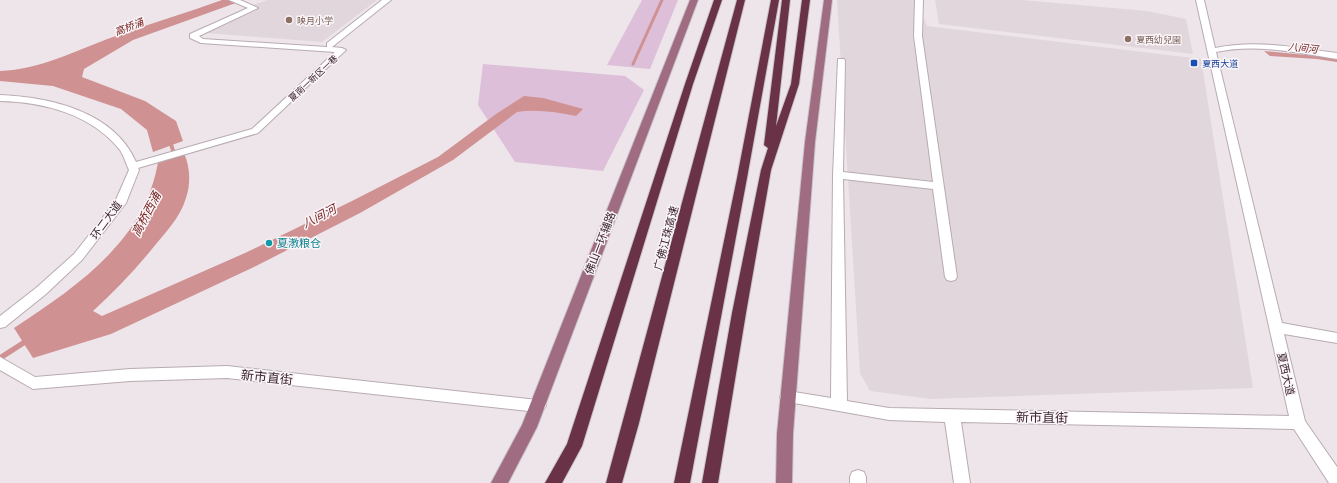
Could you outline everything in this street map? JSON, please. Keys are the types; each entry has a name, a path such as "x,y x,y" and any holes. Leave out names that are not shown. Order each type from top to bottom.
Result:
{"highway":[{"path":"563,483 689,84 718,0"},
{"name":"广佛江珠高速","path":"614,483 741,0"},
{"path":"682,483 742,178 775,0"},
{"path":"710,483 739,313 766,170 786,0"},
{"path":"766,170 795,84 806,0"},
{"path":"553,483 574,446"}],"main road":[{"name":"佛山一环辅路","path":"499,483 530,427 694,0"},
{"path":"784,483 785,434 810,142 828,0"}],"street":[{"name":"夏南一新区一巷","path":"132,166 255,131 342,50 201,41 193,36 254,8 234,0"},
{"path":"330,45 388,0"},
{"path":"919,0 918,36 951,276"},
{"name":"夏西大道","path":"1200,0 1298,423 1337,480"},
{"path":"1212,51 1234,46 1262,46 1337,56"},
{"path":"839,405 838,175 841,61"},
{"path":"0,98 19,98 56,105 96,123 124,149 132,166"},
{"name":"环二大道","path":"0,323 42,290 78,257 120,203 134,170 132,166"},
{"path":"838,175 938,186"},
{"path":"1276,327 1337,338"},
{"name":"新市直街","path":"0,363 34,383 130,375 227,372 538,406"},
{"name":"新市直街","path":"788,397 889,414 1298,423"},
{"path":"952,416 962,483"}],"shaded area":[{"name":"映月小学","path":"268,0 377,0 322,42 206,33 249,6"},
{"path":"642,0 678,0 650,69 607,65"},
{"path":"837,0 916,0 927,26 1201,59 1253,388 931,399 870,391 860,373"},
{"name":"夏西幼兒園","path":"935,0 1022,0 1147,11 1186,19 1193,54 939,24"},
{"path":"483,64 625,76 644,90 603,171 515,162 478,105"}],"water":[{"path":"222,0 244,0 133,40 84,69 82,77 145,101 176,121 183,141 153,152 147,130 121,109 53,86 0,81 0,71 15,70 44,63 113,37"},
{"path":"1264,51 1337,58 1337,62 1317,59 1270,56"},
{"path":"524,96 543,98 583,109 576,116 546,111 517,112 453,160 360,213 254,267 111,334 33,358 14,328 61,296 83,278 104,259 123,238 139,216 151,190 158,162 184,153 188,164 189,175 189,187 186,198 176,219 167,231 131,273 93,311 102,316 245,253 438,157 496,114"}],"waterway":[{"path":"633,64 662,0"},
{"name":"高桥西涌","path":"170,141 175,157"},
{"path":"0,358 28,340"}],"place":[{"name":"映月小学","path":"289,20"},
{"name":"夏西幼兒園","path":"1128,39"},
{"name":"夏西大道","path":"1194,63"},
{"name":"夏漖粮仓","path":"269,243"}],"water label":[{"name":"高桥涌","path":"129,27"},
{"name":"八间河","path":"1303,48"},
{"name":"八间河","path":"319,216"}]}
